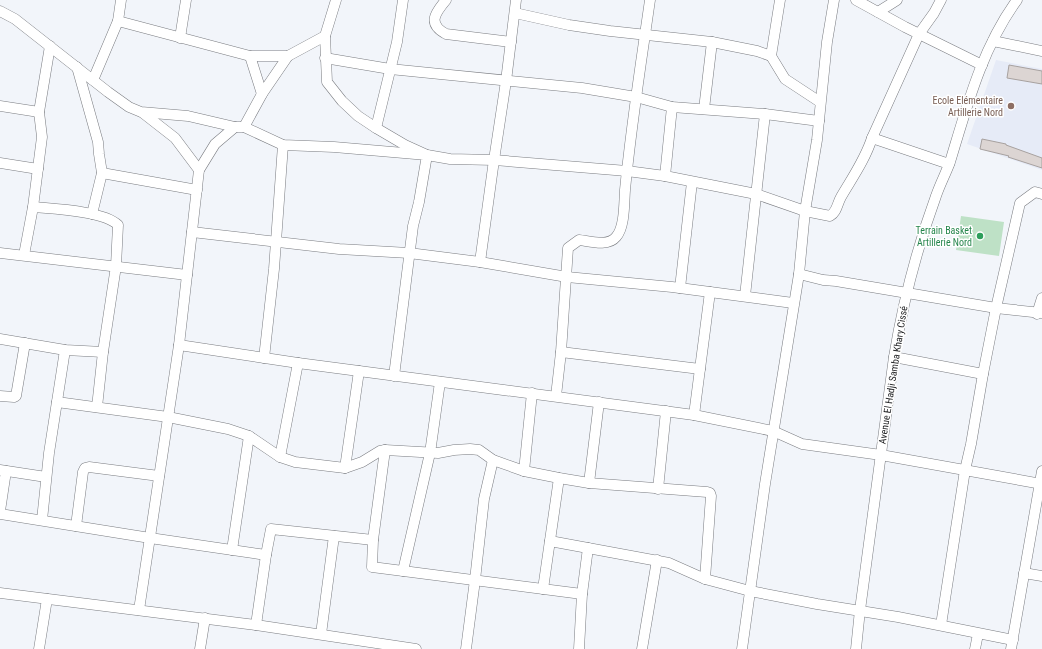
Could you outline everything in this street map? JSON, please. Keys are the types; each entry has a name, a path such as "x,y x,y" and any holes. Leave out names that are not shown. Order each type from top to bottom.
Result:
{"street":[{"path":"93,80 118,21 121,0"},
{"path":"180,38 186,0"},
{"path":"336,0 325,36 327,82 342,101 358,116 406,145 427,155"},
{"path":"376,128 396,42 403,0"},
{"path":"446,0 438,10 435,20 438,30 446,34 511,42"},
{"path":"480,262 516,0"},
{"path":"556,396 562,352 568,248 579,240 606,242 616,238 622,228 636,97 650,0"},
{"path":"771,56 780,0"},
{"path":"742,649 773,431 799,274 805,211 819,121 827,42 834,0"},
{"path":"856,0 919,34 982,65"},
{"path":"878,12 898,0"},
{"path":"141,112 188,116 240,127 283,146 334,147 450,158 494,160 627,171 665,176 756,194 805,211 830,216 834,213 840,199 866,155 872,138 919,34 941,0"},
{"name":"Avenue El Hadji Samba Khary Cissé","path":"856,649 894,357 901,316 921,240 936,195 949,164 982,65 993,41 1017,0"},
{"path":"0,11 16,19 129,107 141,112 175,138 199,170"},
{"path":"515,13 569,25 645,36 712,42 757,51 771,56 785,79 820,102"},
{"path":"118,21 250,56 288,56"},
{"path":"139,610 179,345 199,170 214,144 240,127 288,56 325,36"},
{"path":"993,41 1042,51"},
{"path":"704,109 712,42"},
{"path":"24,255 33,207 42,137 39,112 50,46"},
{"path":"250,56 262,94"},
{"path":"325,58 390,68 582,88 636,97 672,107 765,114 819,121"},
{"path":"77,67 98,142 102,173 92,214"},
{"path":"0,106 39,112"},
{"path":"665,176 672,107"},
{"path":"745,296 765,114"},
{"path":"872,138 949,164"},
{"path":"264,358 276,241 283,146"},
{"path":"394,376 413,226 419,202 427,155"},
{"path":"0,163 38,169"},
{"path":"102,173 197,190"},
{"path":"680,288 692,182"},
{"path":"941,625 965,470 972,444 983,374 996,308 1020,203 1035,192 1042,194"},
{"path":"33,207 92,214 107,218 114,221 118,225 116,266 103,352 97,407"},
{"path":"192,232 339,249 409,253 480,262 567,277 680,288 794,303"},
{"path":"0,253 187,275"},
{"path":"799,274 823,280 836,280 996,308 1040,314 1042,298"},
{"path":"694,415 710,292"},
{"path":"0,339 65,350 103,352"},
{"path":"0,396 16,396 25,343"},
{"path":"179,345 298,363 694,415 773,431 802,444 881,455 1041,484"},
{"path":"42,520 49,453 65,350"},
{"path":"562,352 700,369"},
{"path":"894,357 983,374"},
{"path":"280,457 298,363"},
{"path":"345,468 359,371"},
{"path":"403,571 430,453 440,382"},
{"path":"524,470 532,393"},
{"path":"57,402 168,417 228,429 249,436 280,457 295,462 345,468 362,462 380,451 385,450 430,453 470,449 484,453 493,460 524,470 559,478 658,489 707,492 710,493 711,496 705,579"},
{"path":"590,482 599,402"},
{"path":"658,489 666,411"},
{"path":"232,550 249,436"},
{"path":"385,450 373,540 372,567 582,594"},
{"path":"466,649 484,499 493,460"},
{"path":"76,526 83,472 85,468 89,467 159,476"},
{"path":"46,476 3,470 0,512 150,538 266,555"},
{"path":"550,541 657,560 677,566 705,579 750,591 797,601 860,610 941,625 1012,644 1041,484 1042,471"},
{"path":"543,588 559,478"},
{"path":"256,625 266,555 272,529 373,540"},
{"path":"321,634 334,536"},
{"path":"579,649 582,594 588,548"},
{"path":"642,649 657,560"},
{"path":"1024,573 1042,576"},
{"path":"0,593 205,618 321,634 392,647 416,649"},
{"path":"39,649 47,599"},
{"path":"200,649 205,618"},
{"path":"975,649 978,634"}],"shaded area":[{"name":"Ecole Elémentaire Artillerie Nord","path":"996,60 1042,69 1042,170 967,144"}],"green space":[{"name":"Terrain Basket Artillerie Nord","path":"961,216 1004,222 999,256 956,250"}],"building":[{"path":"1009,65 1042,71 1042,84 1007,78"},
{"path":"982,139 1006,144 1042,158 1042,168 1008,157 1009,156 980,149"}],"place":[{"name":"Ecole Elémentaire Artillerie Nord","path":"1011,106"},
{"name":"Terrain Basket Artillerie Nord","path":"980,236"}]}
